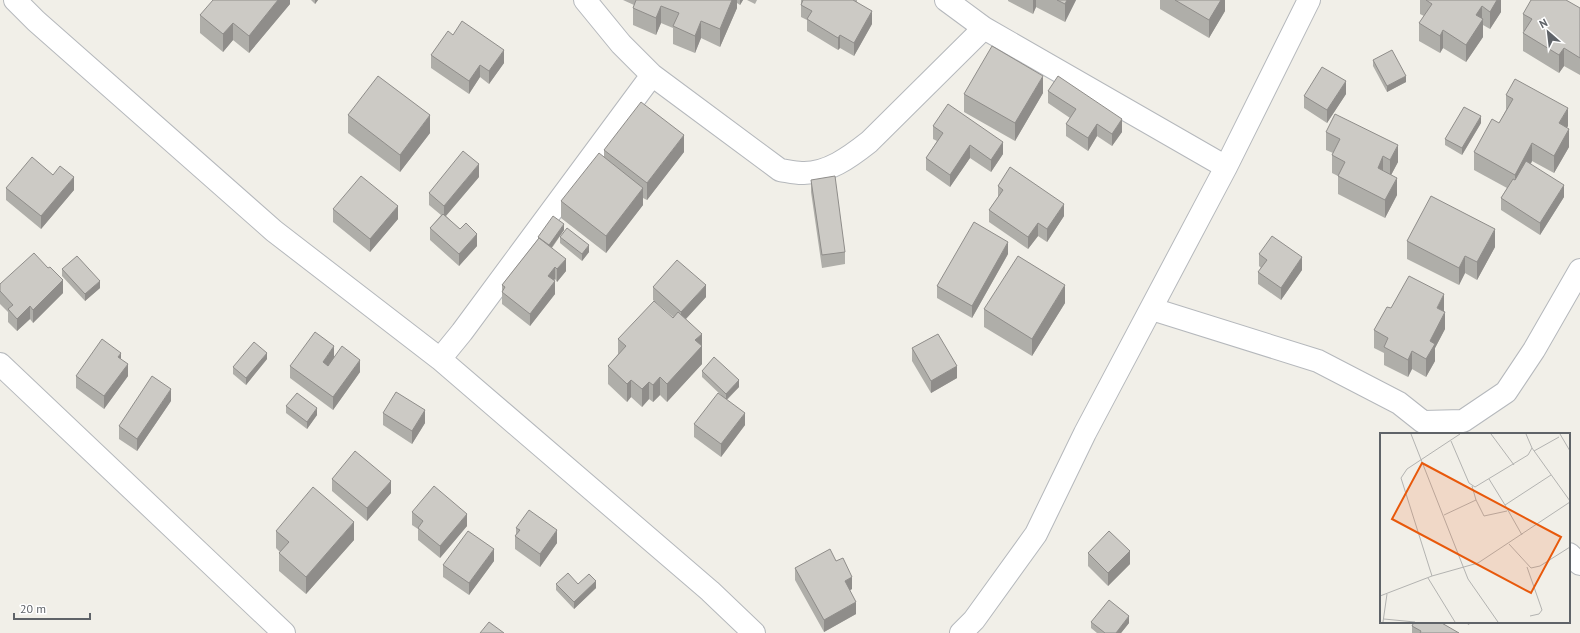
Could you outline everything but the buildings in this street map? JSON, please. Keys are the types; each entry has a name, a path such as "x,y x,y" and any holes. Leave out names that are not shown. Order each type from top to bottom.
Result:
{"street":[{"path":"15,0 36,21 274,232 440,359 710,591 754,633"},
{"path":"585,0 621,44 652,74 780,170 802,173 820,171 849,158 869,142 984,28"},
{"path":"946,0 984,28 1226,167"},
{"path":"961,633 974,620 1036,534 1086,433 1226,167 1309,0"},
{"path":"440,359 462,332 652,74"},
{"path":"1152,309 1318,361 1399,403 1430,428 1463,421 1506,392 1534,350 1580,270"},
{"path":"0,364 284,633"},
{"path":"1570,555 1580,564"}]}
